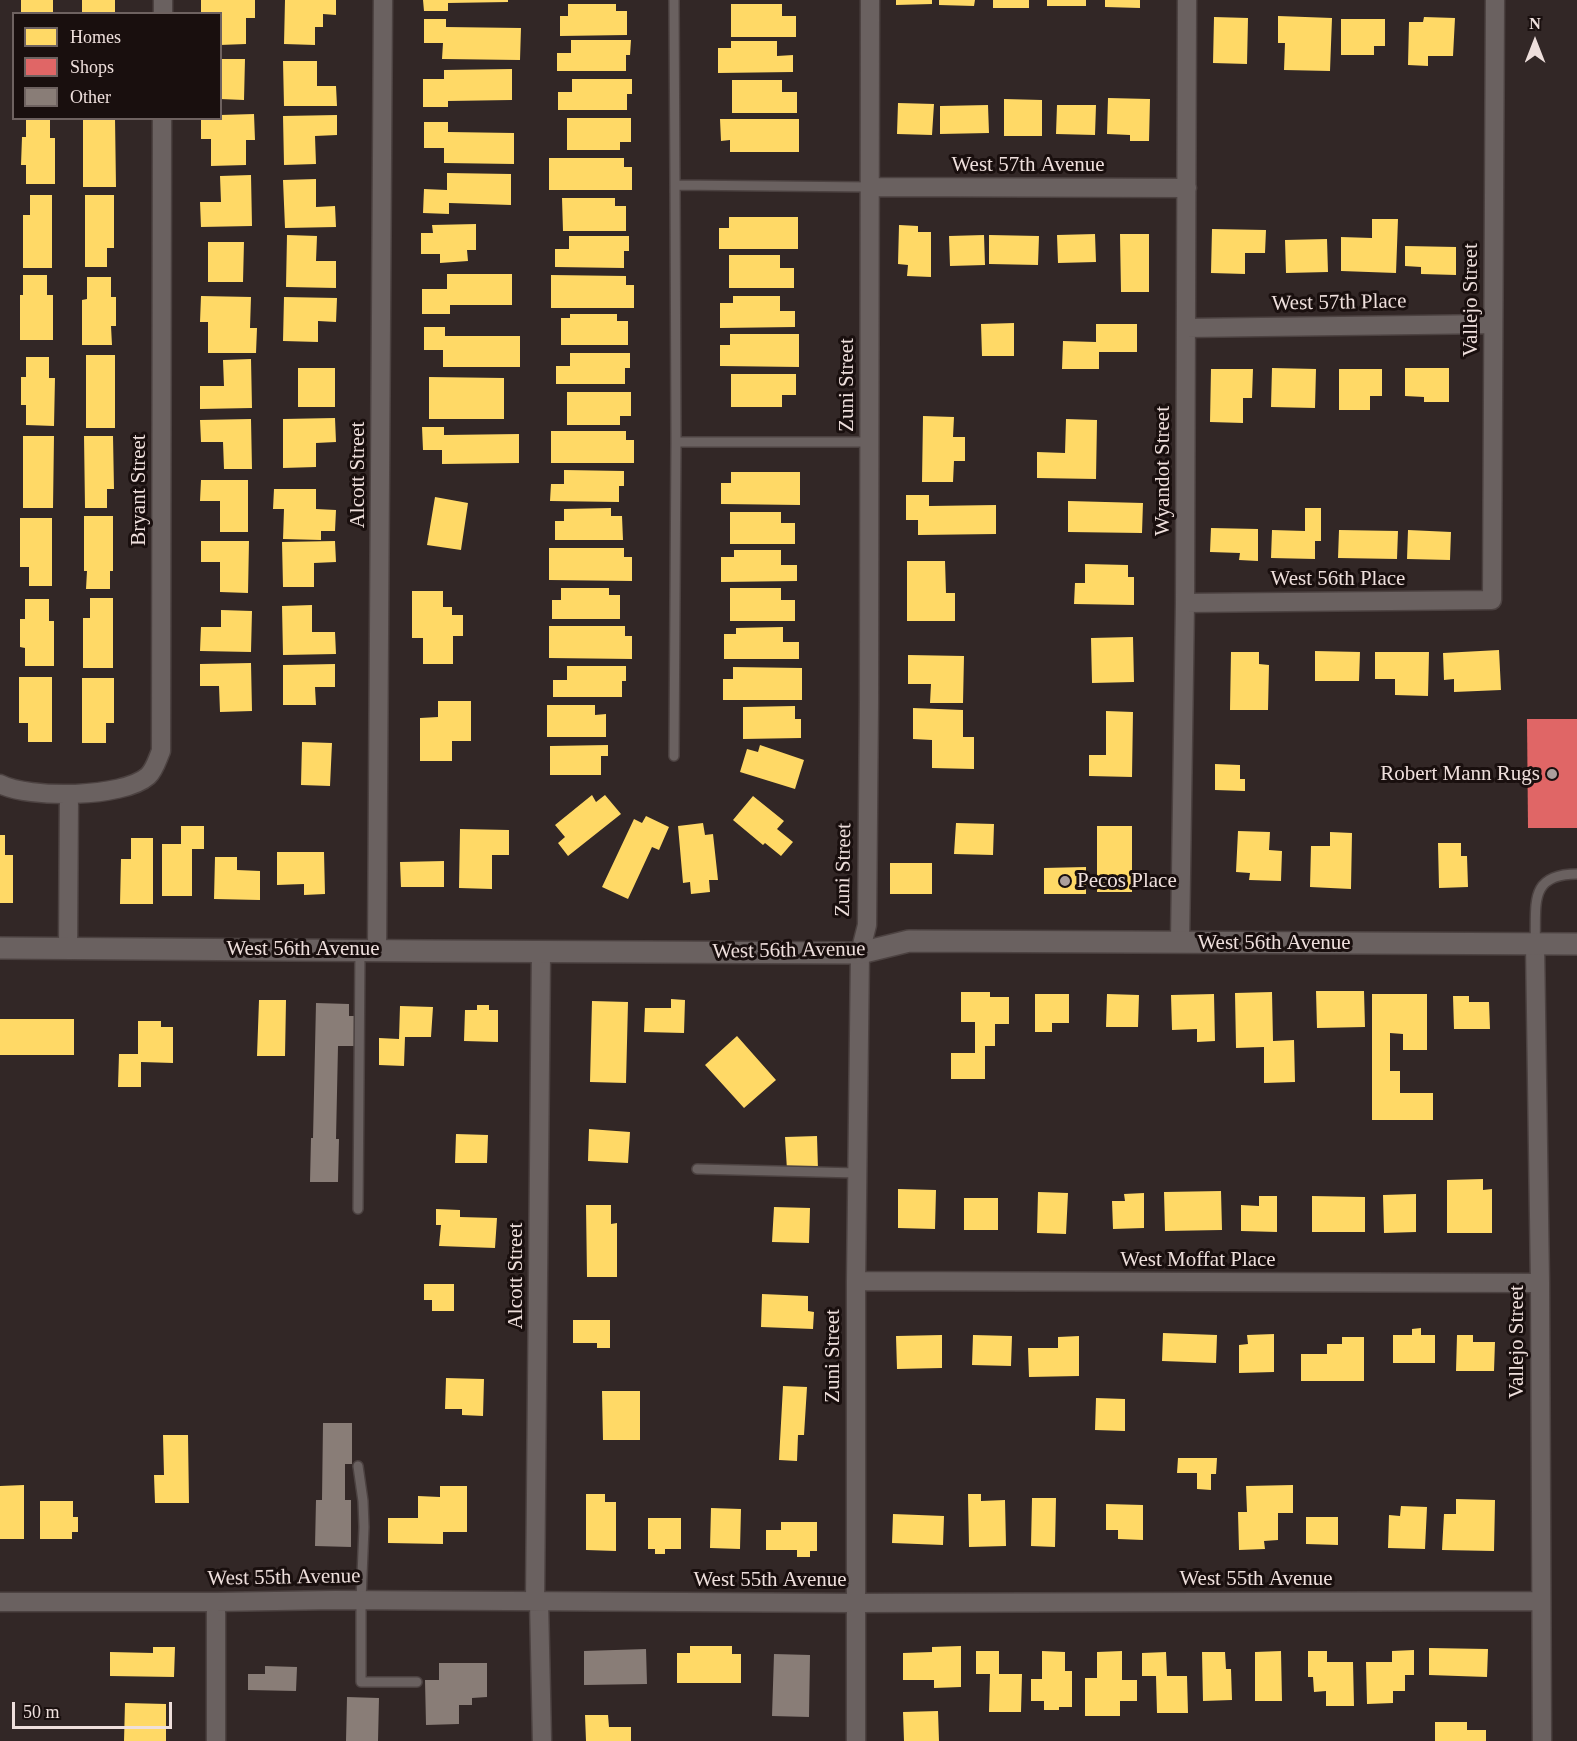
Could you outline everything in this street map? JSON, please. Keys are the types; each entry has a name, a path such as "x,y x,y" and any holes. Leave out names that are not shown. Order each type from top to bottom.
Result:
{"street":[{"name":"Alcott Street","path":"368,950 383,0"},
{"name":"Zuni Street","path":"856,1741 857,1173 860,953 867,925 869,690 870,0"},
{"name":"Wyandot Street","path":"1179,942 1185,603 1187,0"},
{"name":"Vallejo Street","path":"1492,600 1495,0"},
{"name":"Bryant Street","path":"69,794 116,790 131,786 147,777 153,770 160,751 162,120"},
{"name":"West 57th Avenue","path":"870,187 1187,188"},
{"name":"West 57th Place","path":"1186,328 1493,324"},
{"name":"West 56th Place","path":"1185,603 1492,600"},
{"path":"0,784 19,790 69,794 68,948"},
{"name":"West 56th Avenue","path":"0,948 541,953 860,953 909,941 1577,944"},
{"name":"Vallejo Street","path":"1535,944 1540,1283 1542,1741"},
{"name":"Alcott Street","path":"541,953 537,1601 542,1741"},
{"name":"West Moffat Place","path":"856,1281 1540,1283"},
{"name":"West 55th Avenue","path":"0,1602 1541,1601"},
{"path":"216,1602 216,1741"}],"lane":[{"path":"674,0 676,442 674,756"},
{"path":"675,185 870,187"},
{"path":"676,442 870,442"},
{"path":"1535,944 1537,893 1546,881 1563,874 1577,874"},
{"path":"358,1209 368,950"},
{"path":"697,1169 857,1173"},
{"path":"358,1466 364,1509 362,1682 417,1682"}],"building: Homes":[{"path":"21,0 53,0 53,12 21,12"},
{"path":"82,0 115,0 115,12 82,12"},
{"path":"201,0 255,0 255,18 246,18 246,44 222,45 222,12 201,12"},
{"path":"285,0 336,0 336,15 323,14 323,27 315,27 315,45 284,44"},
{"path":"423,0 508,0 508,2 448,3 448,11 424,11"},
{"path":"896,0 932,0 932,4 896,5"},
{"path":"939,0 975,0 974,6 939,5"},
{"path":"993,0 1029,0 1029,8 993,8"},
{"path":"1047,0 1086,0 1086,6 1047,6"},
{"path":"1105,0 1140,0 1140,8 1105,7"},
{"path":"568,4 616,4 616,11 627,11 627,35 560,36 560,16 568,16"},
{"path":"731,4 782,4 782,16 796,16 796,37 731,37"},
{"path":"1278,16 1332,18 1330,71 1284,70 1285,43 1278,43"},
{"path":"1214,17 1248,18 1247,64 1213,63"},
{"path":"1424,17 1455,18 1453,56 1428,56 1428,66 1408,65 1409,22 1423,22"},
{"path":"424,19 446,19 446,27 521,28 520,60 442,59 443,43 424,43"},
{"path":"1341,19 1385,19 1385,46 1374,46 1374,55 1341,55"},
{"path":"571,40 631,40 630,55 626,55 626,71 557,71 557,53 571,53"},
{"path":"731,41 777,41 777,56 793,55 793,72 718,73 718,48 731,48"},
{"path":"222,59 245,59 244,100 222,99"},
{"path":"283,61 317,61 317,86 336,86 337,106 284,106"},
{"path":"512,69 512,100 448,101 448,107 423,107 423,79 444,79 444,70"},
{"path":"572,79 632,79 632,94 627,94 627,110 558,110 558,92 572,92"},
{"path":"732,80 782,80 782,92 797,92 797,113 732,113"},
{"path":"1108,98 1150,99 1149,141 1130,141 1130,135 1107,134"},
{"path":"1004,99 1042,100 1042,136 1004,136"},
{"path":"898,103 934,104 932,135 897,134"},
{"path":"988,105 989,133 940,134 940,106"},
{"path":"1057,105 1096,105 1095,135 1056,134"},
{"path":"254,114 255,140 246,140 246,165 211,166 211,139 201,139 201,120 222,120 222,115"},
{"path":"337,115 337,135 315,136 316,164 284,165 283,116"},
{"path":"567,118 631,118 631,142 620,142 620,150 567,150"},
{"path":"720,119 799,119 799,152 730,152 730,140 721,141"},
{"path":"26,120 50,120 50,138 55,138 55,184 26,184 26,165 21,165 22,137 26,137"},
{"path":"83,120 115,120 116,187 83,187"},
{"path":"424,122 448,122 448,132 514,133 514,164 444,163 444,148 424,148"},
{"path":"549,158 624,158 624,167 632,167 632,190 549,190"},
{"path":"447,173 511,174 511,205 449,203 449,214 423,213 424,189 447,190"},
{"path":"251,175 252,226 201,227 200,202 221,202 220,176"},
{"path":"316,179 316,207 335,206 336,227 285,228 283,180"},
{"path":"30,195 52,195 52,268 23,268 23,215 30,215"},
{"path":"85,195 114,195 114,248 107,248 107,267 85,267"},
{"path":"562,198 615,198 615,206 626,206 626,231 563,231"},
{"path":"729,217 798,217 798,249 719,249 719,228 729,228"},
{"path":"1372,219 1398,219 1396,273 1341,271 1341,237 1372,238"},
{"path":"476,224 476,250 467,250 468,261 440,263 440,254 421,254 421,233 433,233 432,225"},
{"path":"899,225 918,226 918,232 931,232 931,277 907,276 908,265 898,264"},
{"path":"1212,229 1266,230 1265,253 1245,253 1245,274 1211,273"},
{"path":"1095,234 1096,262 1058,263 1057,235"},
{"path":"1120,234 1149,234 1149,292 1121,292"},
{"path":"287,235 317,236 316,261 336,261 336,288 286,287"},
{"path":"984,235 985,265 950,266 949,236"},
{"path":"989,235 1039,236 1038,265 989,264"},
{"path":"569,236 629,236 629,251 624,251 624,268 555,267 555,249 569,249"},
{"path":"1327,239 1328,272 1286,273 1285,240"},
{"path":"208,242 244,242 243,282 208,282"},
{"path":"1405,246 1456,247 1456,275 1421,274 1421,267 1405,266"},
{"path":"729,255 780,255 780,268 794,268 794,288 729,288"},
{"path":"447,274 512,274 512,305 450,305 450,314 422,314 422,289 447,289"},
{"path":"23,275 47,275 47,295 53,295 53,340 20,340 20,295 23,295"},
{"path":"551,275 626,276 626,285 634,285 634,308 551,308"},
{"path":"87,277 111,277 111,297 116,297 116,326 111,326 112,345 82,345 82,300 87,299"},
{"path":"201,296 251,297 250,328 257,328 256,353 208,353 208,322 200,322"},
{"path":"733,296 780,296 780,311 795,311 795,327 720,328 720,303 733,303"},
{"path":"284,297 337,298 336,322 318,321 318,342 283,341"},
{"path":"570,314 617,314 617,321 628,321 628,345 561,345 561,318 570,318"},
{"path":"1014,323 1014,356 982,356 981,324"},
{"path":"1096,324 1137,324 1137,352 1099,352 1099,369 1062,369 1063,341 1096,342"},
{"path":"424,327 445,327 445,336 520,336 520,367 443,367 443,350 424,350"},
{"path":"730,334 799,334 799,367 720,366 720,345 730,345"},
{"path":"570,353 630,353 630,368 625,368 625,384 556,384 556,366 570,366"},
{"path":"86,355 115,355 115,428 86,428"},
{"path":"26,357 49,357 49,378 55,378 54,426 26,425 26,405 21,405 21,377 26,377"},
{"path":"251,359 252,408 200,409 200,386 224,386 223,360"},
{"path":"298,368 335,368 335,407 298,407"},
{"path":"1272,368 1316,369 1315,408 1271,407"},
{"path":"1405,368 1449,368 1449,402 1424,402 1424,397 1405,396"},
{"path":"1211,369 1253,369 1252,398 1243,398 1243,423 1210,422"},
{"path":"1339,369 1382,369 1382,396 1370,396 1370,410 1339,410"},
{"path":"731,374 796,374 796,395 782,395 782,407 731,407"},
{"path":"429,377 504,378 504,419 429,419"},
{"path":"567,392 631,392 631,416 620,416 620,425 567,425"},
{"path":"923,416 954,417 953,437 965,437 965,461 954,461 953,482 922,482"},
{"path":"335,418 336,442 316,443 316,467 283,468 283,419"},
{"path":"251,419 252,469 224,469 223,442 201,442 200,420"},
{"path":"1066,419 1097,420 1096,479 1037,478 1037,452 1065,453"},
{"path":"422,427 444,427 444,435 519,434 519,463 442,464 442,450 423,450"},
{"path":"551,431 626,431 626,440 634,440 634,463 551,463"},
{"path":"23,436 54,436 53,508 23,508"},
{"path":"84,436 113,436 114,489 107,489 107,508 85,508"},
{"path":"564,470 624,471 624,486 619,486 619,502 550,501 551,484 564,484"},
{"path":"731,472 800,472 800,505 721,504 721,483 731,483"},
{"path":"201,480 248,480 248,532 220,532 220,501 200,501"},
{"path":"274,489 316,489 316,509 336,510 335,531 321,531 321,540 283,539 284,509 273,509"},
{"path":"906,495 929,495 929,506 996,505 996,534 918,535 918,520 906,520"},
{"path":"435,497 468,503 461,550 427,545"},
{"path":"1068,501 1143,503 1142,533 1068,532"},
{"path":"611,508 611,516 622,516 623,540 555,540 555,521 564,521 564,509"},
{"path":"1305,508 1321,508 1321,541 1315,541 1315,559 1271,558 1272,530 1305,531"},
{"path":"730,512 781,512 781,523 795,523 795,544 730,544"},
{"path":"84,516 113,516 113,571 110,571 110,589 86,589"},
{"path":"20,518 52,518 52,586 29,586 29,567 20,567"},
{"path":"1211,528 1258,529 1258,561 1239,560 1240,553 1210,552"},
{"path":"1339,530 1398,531 1397,559 1338,558"},
{"path":"1408,530 1451,532 1450,560 1407,559"},
{"path":"201,541 249,541 248,593 220,592 220,562 201,562"},
{"path":"335,541 336,562 314,563 314,587 283,587 282,542"},
{"path":"549,548 624,548 624,557 632,557 632,581 549,580"},
{"path":"734,550 781,550 781,565 797,565 797,581 721,582 721,557 734,557"},
{"path":"907,561 945,561 946,593 955,593 955,621 907,621"},
{"path":"1085,564 1128,565 1128,577 1134,577 1134,605 1074,604 1075,583 1085,583"},
{"path":"561,588 609,588 609,595 620,595 620,619 552,619 552,600 561,600"},
{"path":"730,588 781,588 781,600 795,600 795,621 730,621"},
{"path":"412,591 443,591 443,607 452,607 452,615 463,615 463,636 453,636 453,664 423,664 423,638 412,638"},
{"path":"90,598 113,598 113,668 83,668 83,618 90,618"},
{"path":"25,599 49,599 49,621 54,621 54,666 25,666 25,648 20,647 20,619 25,619"},
{"path":"312,605 312,632 335,632 336,654 283,655 282,606"},
{"path":"221,610 252,611 251,652 200,651 201,627 221,627"},
{"path":"549,626 625,626 625,636 632,636 632,659 549,658"},
{"path":"783,627 783,642 799,642 799,659 724,659 724,634 736,634 736,628"},
{"path":"1133,637 1134,682 1092,683 1091,638"},
{"path":"1499,650 1501,690 1454,692 1454,679 1444,680 1443,653"},
{"path":"1315,651 1360,652 1359,681 1315,681"},
{"path":"1231,652 1259,652 1259,664 1269,665 1268,710 1230,710"},
{"path":"1375,652 1429,652 1428,696 1395,695 1395,679 1375,679"},
{"path":"908,655 964,656 963,703 930,703 931,684 908,684"},
{"path":"251,663 252,711 220,712 219,686 200,686 200,664"},
{"path":"335,664 335,687 315,687 316,705 283,705 283,665"},
{"path":"567,666 626,666 626,681 622,681 622,697 553,697 553,680 567,680"},
{"path":"733,667 802,668 802,700 723,700 723,679 733,679"},
{"path":"19,677 52,677 52,742 28,742 28,723 19,723"},
{"path":"82,678 114,678 114,723 106,723 106,743 82,743"},
{"path":"438,701 471,701 471,741 452,741 452,761 420,761 420,718 438,717"},
{"path":"547,705 595,705 595,715 606,714 606,737 547,737"},
{"path":"795,706 795,719 801,719 801,738 743,739 743,707"},
{"path":"913,708 963,710 963,737 974,737 974,769 932,768 932,740 913,739"},
{"path":"1106,711 1133,712 1132,777 1089,776 1089,755 1106,755"},
{"path":"302,742 332,743 330,786 301,785"},
{"path":"608,745 608,756 601,756 601,775 550,775 550,746"},
{"path":"760,745 804,760 795,789 740,772 747,749 758,752"},
{"path":"1215,764 1240,765 1240,779 1245,779 1245,791 1215,790"},
{"path":"592,795 596,802 605,795 621,814 568,856 558,843 565,837 555,825"},
{"path":"753,796 784,821 777,829 793,842 781,856 765,843 763,845 733,820"},
{"path":"646,816 669,827 659,850 652,847 628,899 602,887 634,819 642,823"},
{"path":"703,823 705,835 713,834 718,880 709,880 710,892 691,894 690,882 683,883 678,826"},
{"path":"956,823 994,824 993,855 954,854"},
{"path":"181,826 204,826 204,849 192,849 192,896 162,896 162,844 181,844"},
{"path":"1097,826 1132,826 1132,892 1097,892"},
{"path":"460,829 509,830 509,855 492,855 492,889 459,888"},
{"path":"1238,831 1270,832 1269,850 1282,851 1281,881 1249,880 1250,873 1236,872"},
{"path":"1330,832 1352,833 1351,889 1310,887 1311,846 1330,846"},
{"path":"0,835 5,835 5,855 13,855 13,903 0,903"},
{"path":"131,838 153,838 153,904 120,904 121,859 131,859"},
{"path":"1438,843 1461,843 1461,856 1467,856 1468,887 1439,888"},
{"path":"277,852 324,852 325,894 304,895 304,884 277,885"},
{"path":"215,857 237,857 237,870 260,871 260,900 214,899"},
{"path":"444,861 444,887 401,887 400,862"},
{"path":"890,863 932,863 932,894 890,894"},
{"name":"Pecos Place","path":"1086,867 1086,894 1044,894 1044,868"},
{"path":"1316,991 1364,991 1365,1027 1317,1028"},
{"path":"961,992 990,992 990,997 1009,997 1009,1024 995,1024 995,1046 985,1046 985,1079 951,1079 951,1053 975,1053 975,1022 961,1022"},
{"path":"1272,992 1273,1041 1294,1040 1295,1082 1264,1083 1264,1047 1236,1048 1235,993"},
{"path":"1035,994 1069,994 1069,1023 1052,1023 1052,1032 1035,1032"},
{"path":"1107,994 1139,995 1138,1027 1106,1027"},
{"path":"1214,994 1215,1041 1197,1042 1197,1029 1172,1030 1171,995"},
{"path":"1372,994 1427,994 1427,1050 1403,1050 1403,1034 1390,1033 1390,1071 1400,1071 1400,1093 1433,1093 1433,1120 1372,1120"},
{"path":"1453,996 1469,996 1469,1002 1489,1002 1490,1029 1454,1029"},
{"path":"671,999 685,1000 684,1033 644,1032 645,1008 671,1008"},
{"path":"259,1000 286,1000 285,1056 257,1056"},
{"path":"592,1001 628,1002 626,1083 590,1082"},
{"path":"477,1005 489,1005 489,1010 498,1010 498,1042 464,1041 465,1010 477,1010"},
{"path":"400,1006 433,1007 431,1037 405,1037 404,1066 379,1065 379,1038 399,1039"},
{"path":"0,1019 74,1019 74,1055 0,1055"},
{"path":"138,1021 161,1021 161,1027 173,1027 173,1063 141,1062 141,1087 118,1087 119,1054 138,1054"},
{"path":"737,1036 776,1080 744,1108 705,1065"},
{"path":"589,1129 630,1132 628,1163 588,1161"},
{"path":"456,1134 488,1135 487,1163 455,1163"},
{"path":"817,1136 818,1170 787,1170 785,1137"},
{"path":"1483,1179 1483,1190 1492,1189 1492,1233 1447,1233 1447,1180"},
{"path":"898,1189 936,1190 935,1229 898,1228"},
{"path":"1221,1191 1222,1230 1165,1231 1164,1192"},
{"path":"1038,1192 1068,1193 1066,1234 1037,1233"},
{"path":"1144,1193 1144,1228 1113,1229 1112,1201 1125,1201 1124,1194"},
{"path":"1416,1194 1416,1232 1384,1233 1383,1195"},
{"path":"1259,1196 1277,1196 1277,1232 1241,1231 1241,1205 1259,1206"},
{"path":"1312,1196 1365,1197 1365,1232 1312,1232"},
{"path":"964,1198 998,1198 998,1230 964,1230"},
{"path":"586,1205 611,1205 611,1224 617,1223 617,1277 587,1277"},
{"path":"774,1207 810,1208 809,1243 772,1242"},
{"path":"436,1209 460,1210 460,1217 497,1218 495,1248 439,1246 441,1225 436,1225"},
{"path":"424,1284 454,1284 454,1311 432,1311 432,1300 424,1300"},
{"path":"762,1294 808,1296 808,1311 814,1312 813,1329 761,1327"},
{"path":"573,1320 610,1320 610,1348 597,1348 597,1343 573,1343"},
{"path":"1421,1328 1421,1335 1435,1335 1435,1363 1393,1363 1393,1335 1412,1335 1412,1329"},
{"path":"1163,1333 1217,1335 1216,1363 1162,1361"},
{"path":"1274,1334 1274,1372 1239,1373 1239,1345 1248,1344 1247,1335"},
{"path":"942,1335 942,1368 897,1369 896,1336"},
{"path":"973,1335 1012,1336 1011,1366 972,1365"},
{"path":"1457,1335 1473,1335 1473,1342 1495,1342 1494,1371 1456,1371"},
{"path":"1079,1336 1079,1376 1029,1377 1028,1348 1058,1348 1058,1337"},
{"path":"1342,1337 1364,1337 1364,1381 1301,1381 1301,1354 1327,1354 1327,1344 1342,1344"},
{"path":"446,1378 484,1379 483,1416 462,1415 462,1409 445,1409"},
{"path":"783,1386 807,1387 804,1435 798,1435 797,1461 779,1460"},
{"path":"602,1391 640,1391 640,1440 603,1440"},
{"path":"1096,1398 1125,1399 1125,1431 1095,1430"},
{"path":"163,1435 188,1435 189,1503 155,1503 154,1475 164,1475"},
{"path":"1178,1458 1217,1458 1216,1474 1211,1474 1211,1490 1197,1489 1197,1473 1177,1473"},
{"path":"24,1485 24,1539 0,1539 0,1486"},
{"path":"1293,1485 1293,1513 1278,1513 1278,1540 1264,1541 1265,1549 1239,1550 1238,1512 1247,1512 1246,1486"},
{"path":"440,1486 467,1486 467,1532 443,1532 443,1544 388,1543 388,1518 418,1518 418,1496 440,1497"},
{"path":"586,1494 605,1494 605,1502 616,1502 616,1551 586,1550"},
{"path":"968,1494 981,1494 981,1501 1005,1500 1006,1546 969,1547"},
{"path":"1032,1498 1056,1498 1055,1547 1031,1546"},
{"path":"1456,1499 1495,1500 1494,1551 1442,1550 1444,1514 1456,1514"},
{"path":"40,1501 73,1501 73,1517 78,1517 78,1532 72,1532 72,1539 40,1539"},
{"path":"1106,1504 1143,1505 1143,1540 1118,1539 1118,1530 1106,1530"},
{"path":"1401,1506 1427,1507 1425,1549 1388,1548 1389,1515 1400,1516"},
{"path":"711,1508 741,1509 740,1549 710,1548"},
{"path":"893,1514 944,1516 943,1545 892,1543"},
{"path":"1306,1517 1338,1517 1338,1545 1306,1544"},
{"path":"648,1518 681,1518 681,1549 665,1549 665,1554 655,1554 655,1549 648,1549"},
{"path":"781,1522 817,1522 817,1551 810,1551 810,1557 797,1557 797,1550 766,1550 766,1530 781,1530"},
{"path":"690,1646 732,1646 732,1654 741,1654 741,1683 677,1683 677,1653 690,1653"},
{"path":"961,1646 961,1687 934,1688 934,1680 903,1680 903,1653 932,1652 932,1647"},
{"path":"153,1647 175,1647 174,1677 110,1676 110,1652 153,1653"},
{"path":"1429,1648 1488,1649 1487,1677 1429,1675"},
{"path":"1414,1650 1414,1675 1405,1675 1405,1691 1393,1691 1393,1703 1367,1704 1366,1662 1392,1662 1392,1651"},
{"path":"976,1651 999,1651 999,1674 1022,1674 1021,1712 989,1712 990,1674 976,1674"},
{"path":"1042,1651 1065,1652 1065,1671 1072,1671 1072,1707 1044,1710 1044,1701 1031,1701 1031,1679 1042,1679"},
{"path":"1122,1651 1122,1680 1137,1680 1137,1701 1120,1701 1120,1716 1085,1716 1085,1678 1097,1678 1097,1652"},
{"path":"1281,1651 1282,1701 1255,1701 1255,1652"},
{"path":"1308,1651 1327,1651 1327,1662 1353,1662 1354,1706 1326,1706 1326,1691 1314,1692 1313,1677 1308,1677"},
{"path":"1166,1652 1167,1676 1187,1676 1188,1713 1157,1713 1156,1676 1142,1676 1142,1653"},
{"path":"1202,1652 1225,1652 1226,1669 1231,1669 1232,1700 1203,1701"},
{"path":"125,1703 166,1704 166,1741 124,1741"},
{"path":"938,1711 939,1741 904,1741 903,1712"},
{"path":"585,1715 608,1715 609,1727 631,1727 631,1741 586,1741"},
{"path":"1435,1722 1467,1722 1467,1730 1486,1730 1486,1741 1435,1741"}],"building: Shops":[{"name":"Robert Mann Rugs","path":"1527,719 1577,719 1577,828 1528,828"}],"building: Other":[{"path":"316,1003 349,1004 349,1016 356,1016 356,1046 338,1046 336,1139 339,1139 338,1182 310,1182"},
{"path":"323,1423 352,1423 352,1464 345,1464 345,1500 351,1500 351,1547 315,1546 316,1500 322,1500"},
{"path":"646,1649 647,1684 584,1685 584,1651"},
{"path":"774,1654 810,1655 809,1717 772,1716"},
{"path":"439,1663 487,1663 487,1697 472,1698 472,1705 459,1705 459,1724 426,1725 425,1680 439,1680"},
{"path":"265,1666 297,1667 296,1691 248,1690 248,1674 265,1674"},
{"path":"347,1697 379,1698 378,1741 346,1741"}],"place":[{"name":"Robert Mann Rugs","path":"1552,774"},
{"name":"Pecos Place","path":"1065,881"}]}
